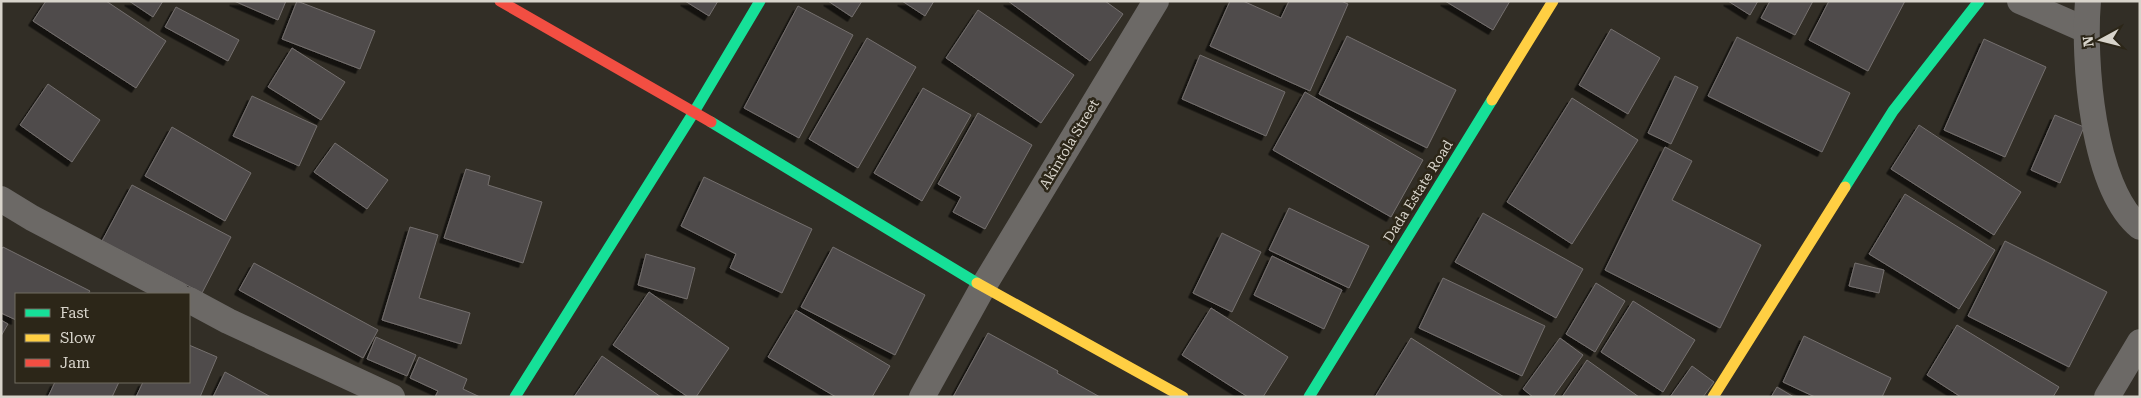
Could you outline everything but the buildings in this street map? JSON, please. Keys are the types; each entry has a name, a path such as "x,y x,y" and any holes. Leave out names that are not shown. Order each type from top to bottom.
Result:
{"street":[{"path":"500,1 694,112 982,287 1183,397"},
{"path":"516,397 694,112 760,1"},
{"name":"Akintola Street","path":"922,397 982,287 1156,1"},
{"name":"Dada Estate Road","path":"1309,397 1553,1"},
{"path":"1713,397 1893,111 1979,1"},
{"path":"2020,1 2086,30"},
{"path":"2088,1 2086,30 2093,123 2111,184 2131,220 2140,226"},
{"path":"1,199 32,218 175,293"},
{"path":"190,301 228,321 392,397"},
{"path":"2107,397 2140,342"}],"traffic: fast":[{"path":"515,397 694,112 760,1"},
{"path":"1845,187 1893,111 1979,1"},
{"path":"1309,397 1492,100"},
{"path":"711,122 977,283"}],"traffic: slow":[{"path":"1492,100 1553,1"},
{"path":"1713,397 1845,187"},
{"path":"977,283 1183,397"}],"traffic: jam":[{"path":"500,1 711,122"}]}
